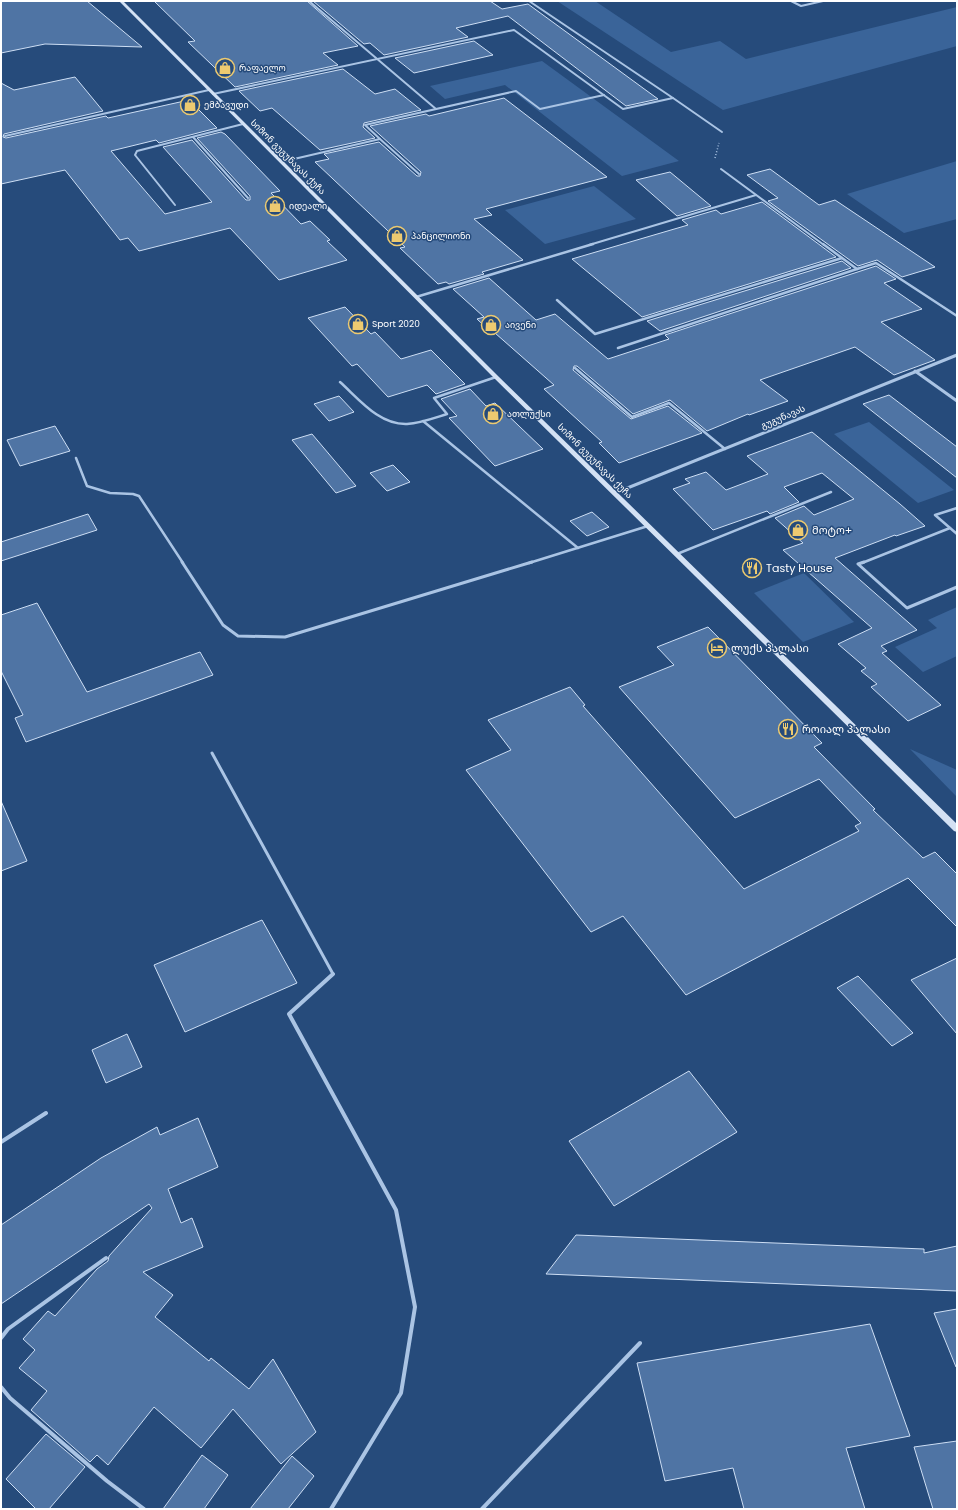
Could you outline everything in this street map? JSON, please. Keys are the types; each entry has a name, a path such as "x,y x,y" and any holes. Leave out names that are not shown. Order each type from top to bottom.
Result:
{"main road":[{"name":"სიმონ გუგუნავას ქუჩა","path":"121,1 496,377 957,829"}],"street":[{"name":"გუგუნავას","path":"615,493 957,355"},
{"path":"915,372 957,401"}],"lane":[{"path":"309,1 436,109"},
{"path":"529,1 722,132"},
{"path":"791,1 801,6 823,1"},
{"path":"5,136 514,30 623,109 672,98"},
{"path":"419,174 365,125 516,91 540,110 604,94"},
{"path":"175,205 134,155 137,151 243,124"},
{"path":"193,137 248,198"},
{"path":"281,162 380,139"},
{"path":"721,169 857,269"},
{"path":"416,297 756,195"},
{"path":"557,300 594,334 842,258"},
{"path":"618,348 876,262 957,316"},
{"path":"575,368 632,417 669,403 725,449"},
{"path":"340,382 382,419 403,424 423,421 447,414 434,398 496,377"},
{"path":"423,421 578,548"},
{"path":"76,458 87,486 110,492 139,496 223,624 238,636 285,637 648,526"},
{"path":"677,554 831,492"},
{"path":"957,508 935,515 957,534"},
{"path":"950,528 858,564 907,608 957,587"},
{"path":"212,753 333,974 289,1014 396,1210 415,1307 401,1393 331,1509"},
{"path":"1,1142 46,1113"},
{"path":"1,1338 8,1329 106,1258"},
{"path":"482,1509 640,1343"},
{"path":"1,1387 10,1398 89,1466 144,1509"}],"path":[{"path":"721,169 714,162 722,132"}],"shaded area":[{"path":"557,1 595,1 671,52 720,41 746,59 957,7 957,46 723,110"},
{"path":"542,61 679,161 622,176 505,85 445,99 430,86"},
{"path":"957,161 957,219 904,233 847,194"},
{"path":"594,186 636,219 545,244 505,210"},
{"path":"869,422 954,490 918,503 834,434"},
{"path":"804,573 854,622 803,642 754,593"},
{"path":"957,607 957,656 923,672 895,647 937,628 928,620"},
{"path":"910,749 957,770 957,797"}],"building":[{"path":"1,1 87,1 142,47 45,44 1,53"},
{"path":"154,1 307,1 358,46 323,53 338,65 235,87 188,42 195,41"},
{"path":"313,1 490,1 502,9 528,4 658,99 626,106 508,16 456,28 468,37 384,55 370,43 364,44"},
{"path":"474,41 493,55 414,73 395,58"},
{"path":"343,69 375,94 395,89 421,110 364,123 363,127 375,138 320,150 272,108 260,111 239,91"},
{"path":"75,77 103,111 4,134 3,137 6,138 106,116 108,118 189,100 217,128 159,143 156,140 111,151 165,214 212,202 163,147 192,140 246,200 250,200 250,196 197,138 221,132 225,134 280,191 271,193 301,224 310,221 330,240 327,241 347,260 279,280 230,228 139,251 128,238 120,240 65,170 1,184 1,83 14,90"},
{"path":"504,98 607,177 486,209 492,215 474,219 523,260 482,272 484,274 449,284 446,282 438,284 400,248 405,247 315,162 329,159 324,154 379,142 417,176 420,176 421,172 370,126 426,114 429,116"},
{"path":"770,169 819,205 835,200 935,267 902,277 877,260 858,266 768,201 778,198 747,175"},
{"path":"670,172 711,206 677,216 636,180"},
{"path":"762,202 836,257 642,317 572,259 688,225 682,220 716,210 721,214"},
{"path":"842,261 851,268 660,331 647,321"},
{"path":"876,266 896,279 884,283 922,309 881,322 935,360 894,375 855,347 760,380 788,401 749,415 748,414 707,431 670,400 633,414 577,366 574,366 573,370 631,419 668,406 702,433 619,463 599,443 602,442 544,389 554,385 477,319 484,317 453,289 489,278 536,320 555,314 608,359 669,339 665,335"},
{"path":"345,307 371,334 375,332 401,359 431,350 465,384 436,394 427,385 388,397 357,364 352,366 308,318"},
{"path":"470,389 486,406 495,403 543,449 495,466 449,418 457,416 441,399"},
{"path":"889,395 957,447 957,478 863,404"},
{"path":"339,396 354,412 329,421 314,404"},
{"path":"55,426 70,451 20,466 7,440"},
{"path":"812,432 925,526 896,536 895,535 835,558 917,630 881,646 887,651 882,653 941,705 908,721 871,687 877,684 861,671 866,668 838,644 872,628 783,550 803,543 775,518 804,506 814,515 854,499 822,473 784,487 799,502 770,514 767,511 713,530 673,489 690,483 685,479 706,472 726,490 768,474 747,456"},
{"path":"312,434 356,486 336,493 292,440"},
{"path":"393,465 410,482 387,491 370,473"},
{"path":"592,512 609,527 587,536 570,521"},
{"path":"88,514 97,530 1,561 1,542"},
{"path":"37,603 87,692 200,652 213,675 26,742 15,718 23,715 1,671 1,615"},
{"path":"708,627 822,743 814,747 875,809 873,810 923,858 935,852 957,874 957,927 908,878 686,995 623,916 591,932 466,770 511,750 488,720 570,687 585,705 583,706 744,889 859,831 855,826 861,823 819,779 735,818 619,687 674,665 657,647"},
{"path":"1,801 27,861 1,871"},
{"path":"262,920 297,983 185,1032 154,965"},
{"path":"957,958 957,1034 911,980"},
{"path":"858,976 913,1033 892,1046 837,988"},
{"path":"127,1034 142,1067 106,1083 92,1050"},
{"path":"689,1071 737,1132 614,1206 569,1141"},
{"path":"198,1118 218,1167 168,1189 181,1223 192,1218 203,1247 143,1272 173,1295 155,1317 209,1361 211,1358 249,1389 273,1359 316,1432 281,1464 233,1409 201,1448 154,1407 108,1465 97,1455 90,1462 31,1410 47,1391 19,1368 35,1350 23,1339 48,1311 55,1316 97,1269 108,1261 109,1256 152,1208 149,1204 1,1304 1,1225 101,1158 157,1127 160,1135"},
{"path":"576,1235 924,1249 924,1253 957,1246 957,1291 546,1274"},
{"path":"957,1309 957,1367 956,1367 934,1313"},
{"path":"870,1324 910,1436 846,1448 865,1509 744,1509 733,1468 665,1481 637,1363"},
{"path":"46,1434 85,1467 49,1509 36,1509 6,1479"},
{"path":"957,1441 957,1509 933,1509 914,1447"},
{"path":"202,1455 228,1475 204,1509 163,1509"},
{"path":"292,1456 314,1476 288,1509 250,1509"}],"place":[{"name":"რაფაელო","path":"225,68"},
{"name":"ემბავუდი","path":"190,105"},
{"name":"იდეალი","path":"275,206"},
{"name":"პანცილიონი","path":"397,236"},
{"name":"Sport 2020","path":"358,324"},
{"name":"აივენი","path":"491,325"},
{"name":"ათლუქსი","path":"493,414"},
{"name":"მოტო+","path":"798,530"},
{"name":"Tasty House","path":"752,568"},
{"name":"ლუქს პალასი","path":"717,648"},
{"name":"როიალ პალასი","path":"788,729"}]}
